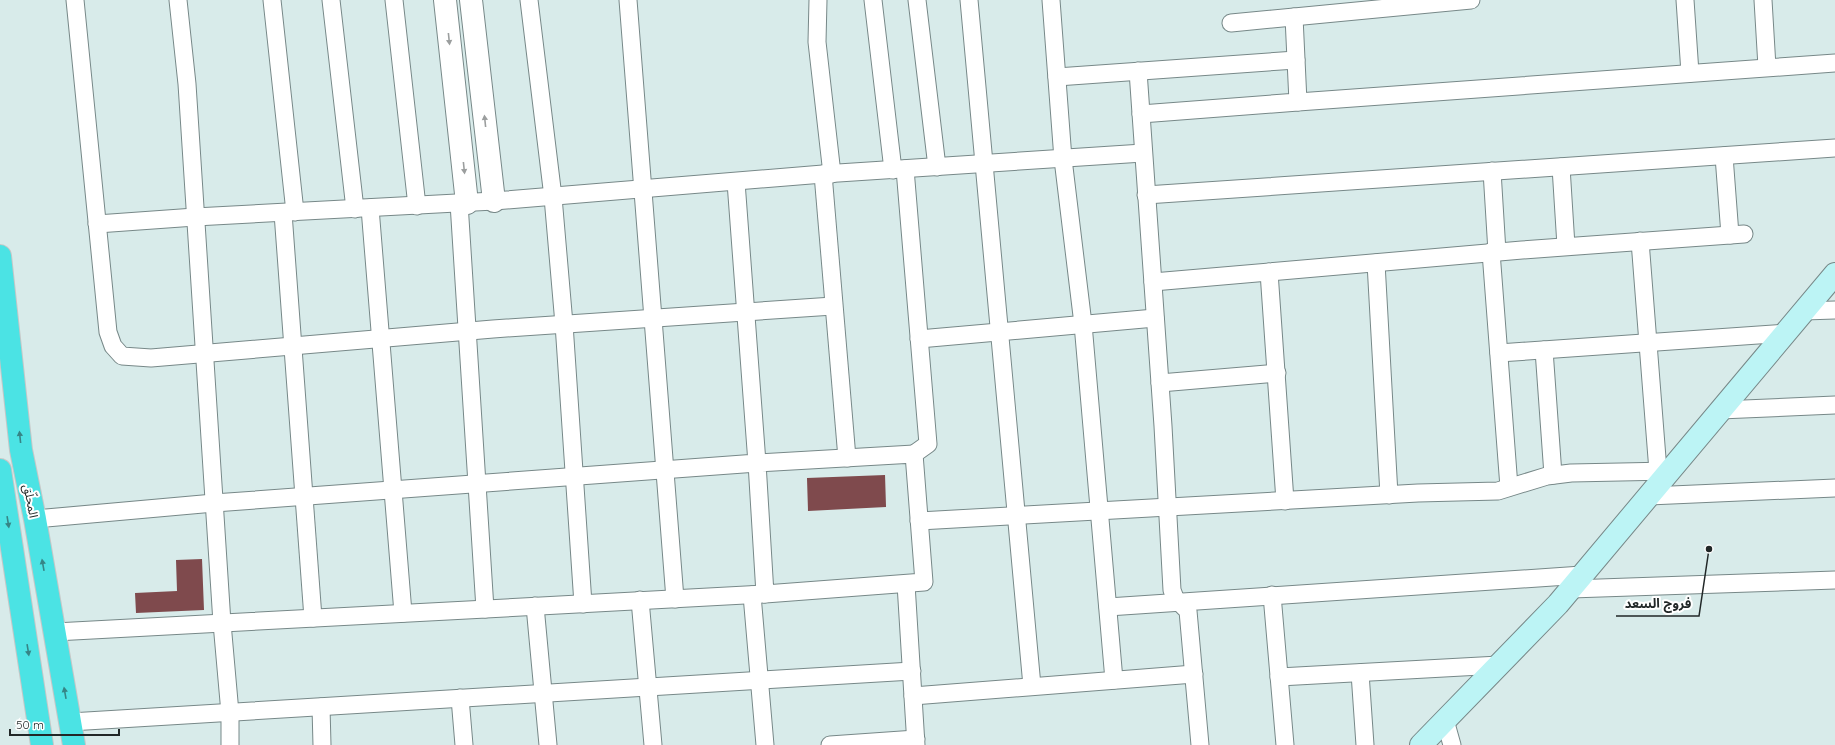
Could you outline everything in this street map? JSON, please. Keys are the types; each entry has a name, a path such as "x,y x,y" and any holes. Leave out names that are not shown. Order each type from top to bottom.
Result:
{"highway":[{"name":"المحلّق","path":"0,256 21,450 35,519 74,745"},
{"path":"0,470 42,745"}],"main road":[{"path":"1421,745 1577,582 1649,496 1664,471 1720,410 1835,274"}],"street":[{"path":"75,0 108,332 113,346 122,356 134,358 204,354 467,331 833,306"},
{"path":"178,0 186,84 222,623 230,713 230,745"},
{"path":"272,0 289,213 294,346 313,618"},
{"path":"331,0 381,338 403,613"},
{"path":"394,0 417,206"},
{"path":"445,0 463,203 467,331 485,609"},
{"path":"471,0 494,201"},
{"path":"529,0 553,197 564,324 583,604"},
{"path":"628,0 675,599"},
{"path":"818,0 817,42 828,174 833,306 847,458"},
{"path":"35,519 214,503 757,463 914,454 928,444 919,339 899,169 872,0"},
{"path":"916,0 937,167"},
{"path":"969,0 1032,686"},
{"path":"1051,0 1063,159 1082,324 1114,680"},
{"path":"1231,22 1294,18 1415,3 1471,0"},
{"path":"1685,0 1690,73"},
{"path":"1763,0 1767,67"},
{"path":"1294,18 1298,102"},
{"path":"1057,77 1296,60"},
{"path":"1141,114 1835,62"},
{"path":"1138,71 1160,383 1172,590 1175,598 1188,611 1200,745"},
{"path":"1146,195 1835,148"},
{"path":"97,224 195,217 494,201 828,174 1144,154"},
{"path":"1153,282 1566,246 1737,234 1724,156"},
{"path":"1562,166 1566,246"},
{"path":"1492,171 1499,353 1509,487"},
{"path":"736,182 757,463 759,680 765,745"},
{"path":"919,521 1388,495 1484,492 1498,491 1553,475 1571,473 1664,471 1648,342 1640,241"},
{"path":"1376,263 1388,495"},
{"path":"1270,272 1285,501"},
{"path":"1804,311 1835,310"},
{"path":"919,339 1155,318"},
{"path":"1499,353 1786,332"},
{"path":"1544,350 1553,475"},
{"path":"1160,383 1277,373"},
{"path":"1720,410 1835,404"},
{"path":"55,632 675,599 924,582 914,454"},
{"path":"1649,496 1835,488"},
{"path":"1108,607 1272,595 1577,582 1835,580"},
{"path":"830,745 916,742 906,584"},
{"path":"1272,595 1285,745"},
{"path":"640,600 653,745"},
{"path":"536,606 548,745"},
{"path":"1279,677 1499,665"},
{"path":"70,722 544,694 912,670"},
{"path":"1360,673 1365,745"},
{"path":"913,696 1194,674"},
{"path":"460,698 464,745"},
{"path":"321,707 322,745"},
{"path":"1445,720 1452,745"}],"building":[{"path":"885,475 886,507 808,511 807,478"},
{"path":"202,559 204,610 136,613 135,593 177,591 176,560"}],"place":[{"name":"فروج السعد","path":"1709,549"}]}
